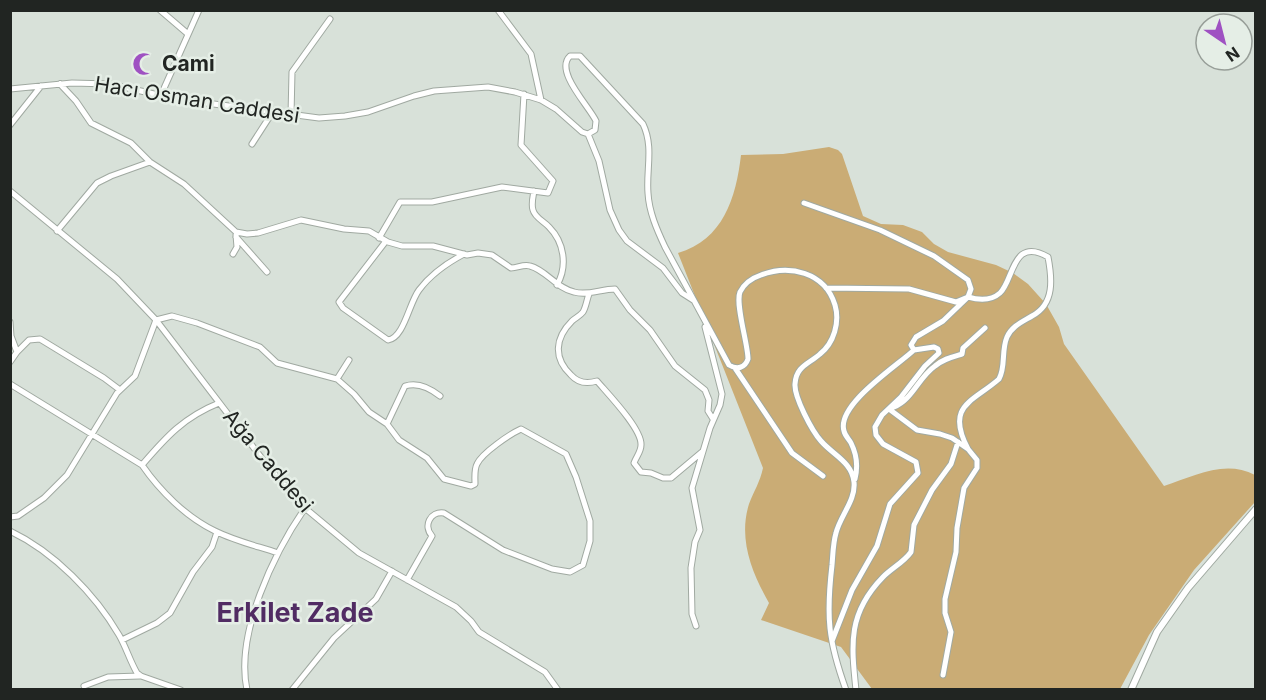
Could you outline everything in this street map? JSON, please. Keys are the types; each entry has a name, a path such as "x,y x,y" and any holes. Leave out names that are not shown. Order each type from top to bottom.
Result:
{"street":[{"path":"160,10 188,34"},
{"path":"161,95 199,10"},
{"path":"498,10 531,54 540,100"},
{"path":"291,115 292,72 330,19"},
{"path":"693,300 682,293 663,268 627,241 619,230 610,210 599,161 585,133 595,130 597,123 568,75 565,62 568,57 572,55 581,58 638,116 646,129 650,154 648,188 650,208 660,237 727,363 735,368 792,453 823,476"},
{"path":"60,84 76,101 91,123 131,143 150,162 184,183 236,234 267,272"},
{"name":"Hacı Osman Caddesi","path":"10,89 60,84 110,84 161,95 272,113 319,118 356,115 378,110 414,96 444,89 488,87 524,94 540,100 556,109 585,133"},
{"path":"10,125 41,86"},
{"path":"379,238 400,202 432,202 502,187 548,194 553,181 520,145 524,94"},
{"path":"252,144 272,113"},
{"path":"57,231 97,183 150,162"},
{"name":"Ağa Caddesi","path":"10,191 117,279 156,320 270,470 305,508 352,548 456,607 479,632 545,672 558,690"},
{"path":"534,191 533,212 552,229 562,252 563,269 557,285"},
{"path":"804,203 880,230 934,256 968,280 971,289 968,297 943,321 914,339 911,345 914,350"},
{"path":"236,234 258,233 301,220 344,229 369,231 386,241 408,247 439,247 464,254 492,255 511,268 530,266 557,285 571,291 589,294 617,290 630,310 650,330 675,366 705,390 708,396 708,411 713,419"},
{"path":"233,254 237,247 236,234"},
{"path":"386,241 339,302 342,308 388,340 394,339 399,334 414,297 424,284 438,270 464,254"},
{"path":"826,288 909,289 956,302 968,297 984,299 999,294 1003,290 1013,265 1025,254 1036,252 1048,257 1052,283 1045,303 1035,315 1017,325 1008,335 1003,350 1002,373 999,379 969,400 963,408 960,427 968,449"},
{"path":"735,368 743,367 748,359 739,301 740,292 748,282 765,273 789,269 808,274 826,288 836,307 835,331 825,350 800,369 795,389 818,437 847,465 854,481"},
{"path":"589,294 582,313 571,322 559,340 558,356 574,379 586,383 597,381 620,407 641,440 640,451 634,460 636,469 643,473 668,478 674,476 703,452"},
{"path":"10,517 18,516 44,498 67,475 120,390 135,376 156,320 172,316 260,347 277,363 337,379 369,412 387,424 399,440 427,458 444,479 471,486 475,484 479,460 521,429 566,454 590,521 590,541 584,563 576,570 562,572 503,550 439,512 434,514 428,523 428,532 432,536 408,580"},
{"path":"696,626 692,614 691,568 695,542 700,530 693,488 713,419 720,405 722,389 702,317"},
{"path":"10,322 11,336 17,352"},
{"path":"889,409 904,403 930,370 945,359 962,354 963,348 985,328"},
{"path":"10,362 29,340 40,339 120,390"},
{"path":"831,643 852,590 877,546 890,504 918,472 916,462 885,446 876,435 877,421 907,391 925,366 939,353 934,347 914,350 864,392 851,405 845,416 844,434 852,444 857,469 854,493 836,533 828,606 831,643 846,690"},
{"path":"337,379 349,360"},
{"path":"387,424 405,386 411,384 421,386 440,396"},
{"path":"11,385 142,465 166,494 197,521 217,532 278,553"},
{"path":"142,465 174,429 198,412 219,403"},
{"path":"889,409 917,430 940,434 958,442 976,458 977,466 964,488 956,552 944,604 951,632 943,675"},
{"path":"856,690 852,641 859,612 874,586 891,568 909,555 914,525 932,490 951,464 958,442"},
{"path":"247,690 245,668 250,633 261,592 278,553 305,508"},
{"path":"1131,690 1157,632 1188,588 1256,509"},
{"path":"10,531 39,549 72,576 107,616 122,640 135,670 141,676"},
{"path":"122,640 157,623 170,613 193,572 209,552 217,532"},
{"path":"292,690 334,638 376,599 392,571"},
{"path":"84,686 108,676 141,676 181,690"}],"shaded area":[{"path":"829,147 842,154 863,216 881,224 903,225 922,232 934,244 948,252 996,265 1013,273 1028,284 1046,304 1059,327 1064,344 1164,486 1221,469 1244,470 1255,475 1255,502 1194,570 1149,635 1120,689 872,689 841,647 761,620 769,603 752,568 745,530 749,504 763,468 678,253 693,247 716,228 731,201 741,155 783,154"}],"place":[{"name":"Cami","path":"144,64"}],"district":[{"name":"Erkilet Zade","path":"295,613"}]}
